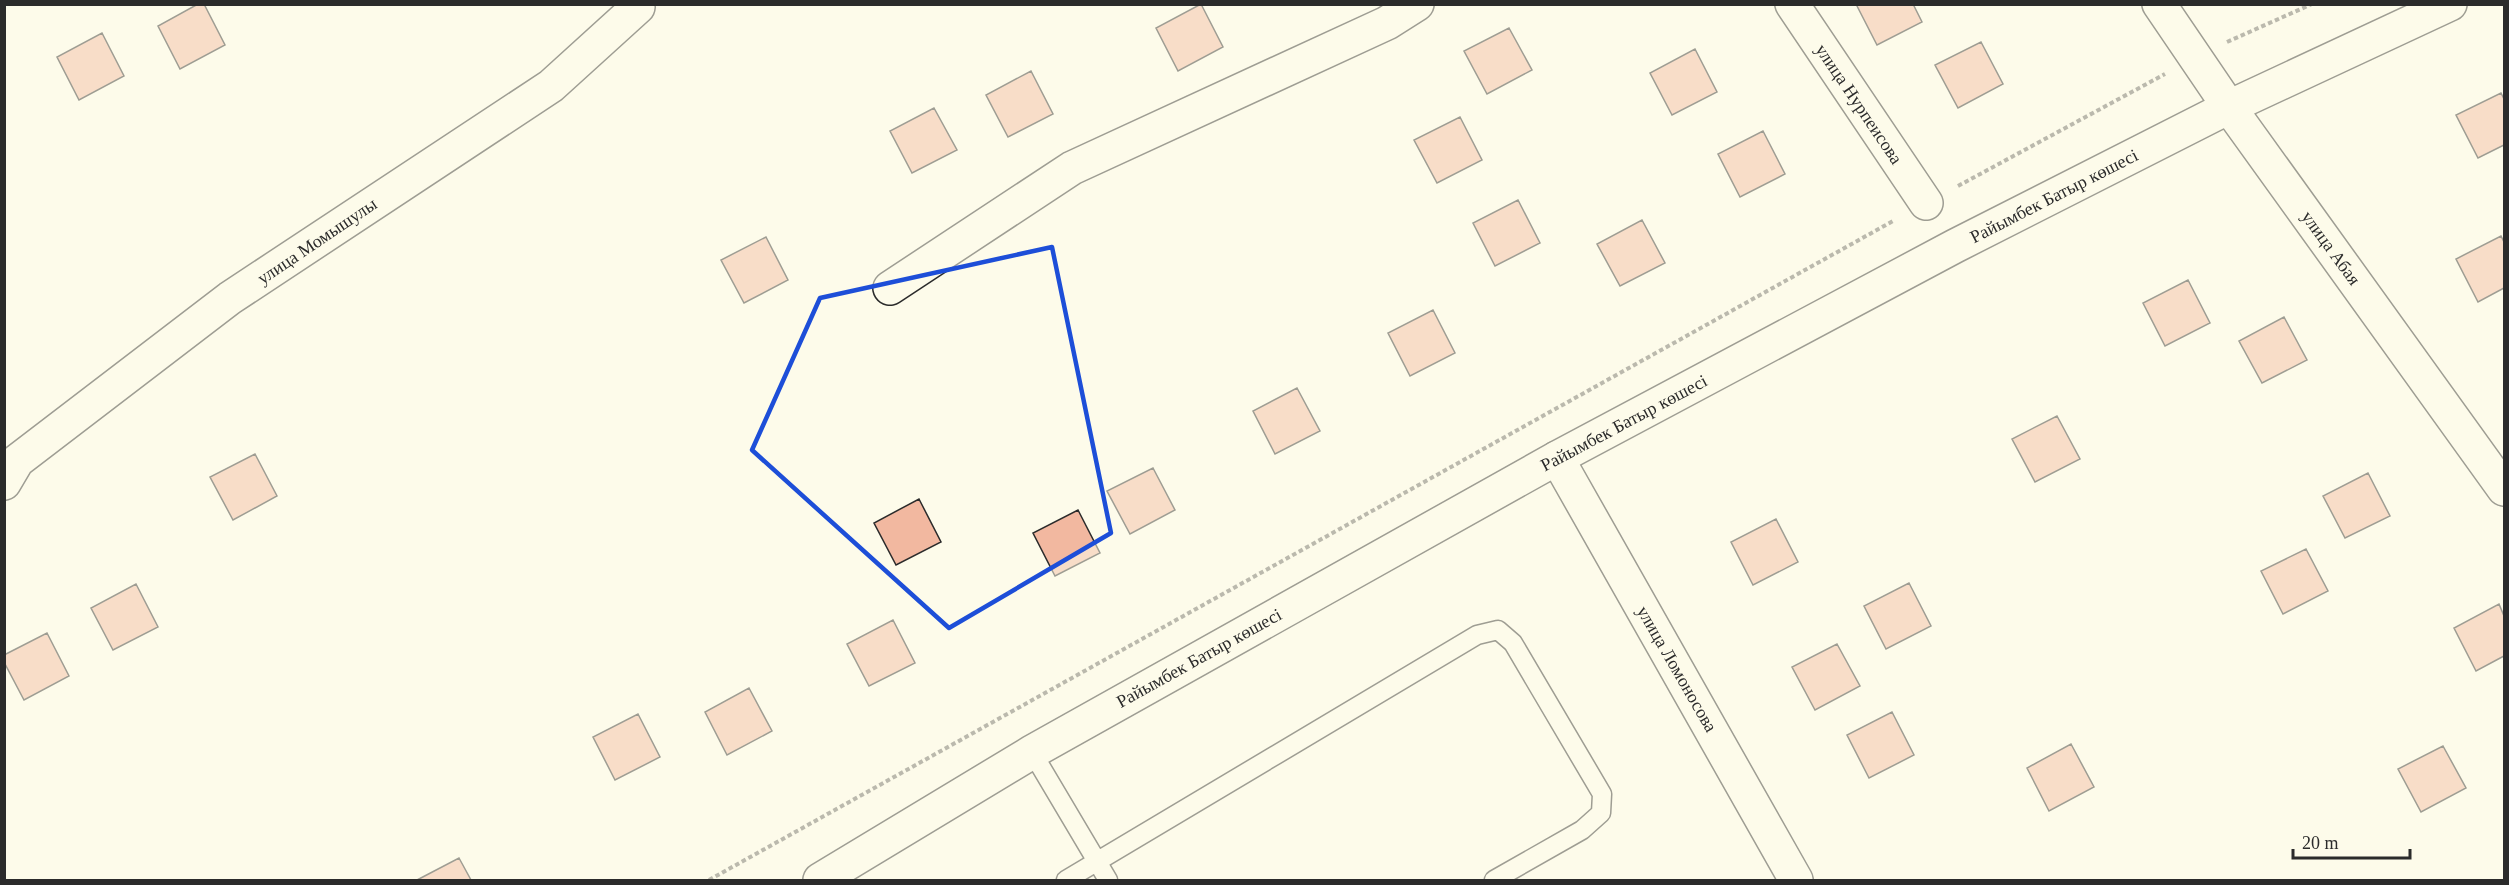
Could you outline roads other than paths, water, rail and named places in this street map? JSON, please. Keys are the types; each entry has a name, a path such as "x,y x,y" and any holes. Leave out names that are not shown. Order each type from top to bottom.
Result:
{"street":[{"path":"890,288 1072,168 1387,23 1417,4"},
{"name":"улица Нурпеисова","path":"1792,4 1926,203"},
{"name":"улица Абая","path":"2159,4 2229,107 2505,489"},
{"name":"Райымбек Батыр көшесі","path":"819,880 1032,752 1557,458 1954,246 2229,107 2450,4"},
{"name":"улица Момышулы","path":"4,483 17,461 230,298 551,86 638,7"},
{"name":"улица Ломоносова","path":"1557,458 1796,880"}],"lane":[{"path":"1066,880 1478,634 1498,630 1513,643 1602,794 1601,813 1582,830 1494,880"},
{"path":"1032,752 1108,880"}]}
